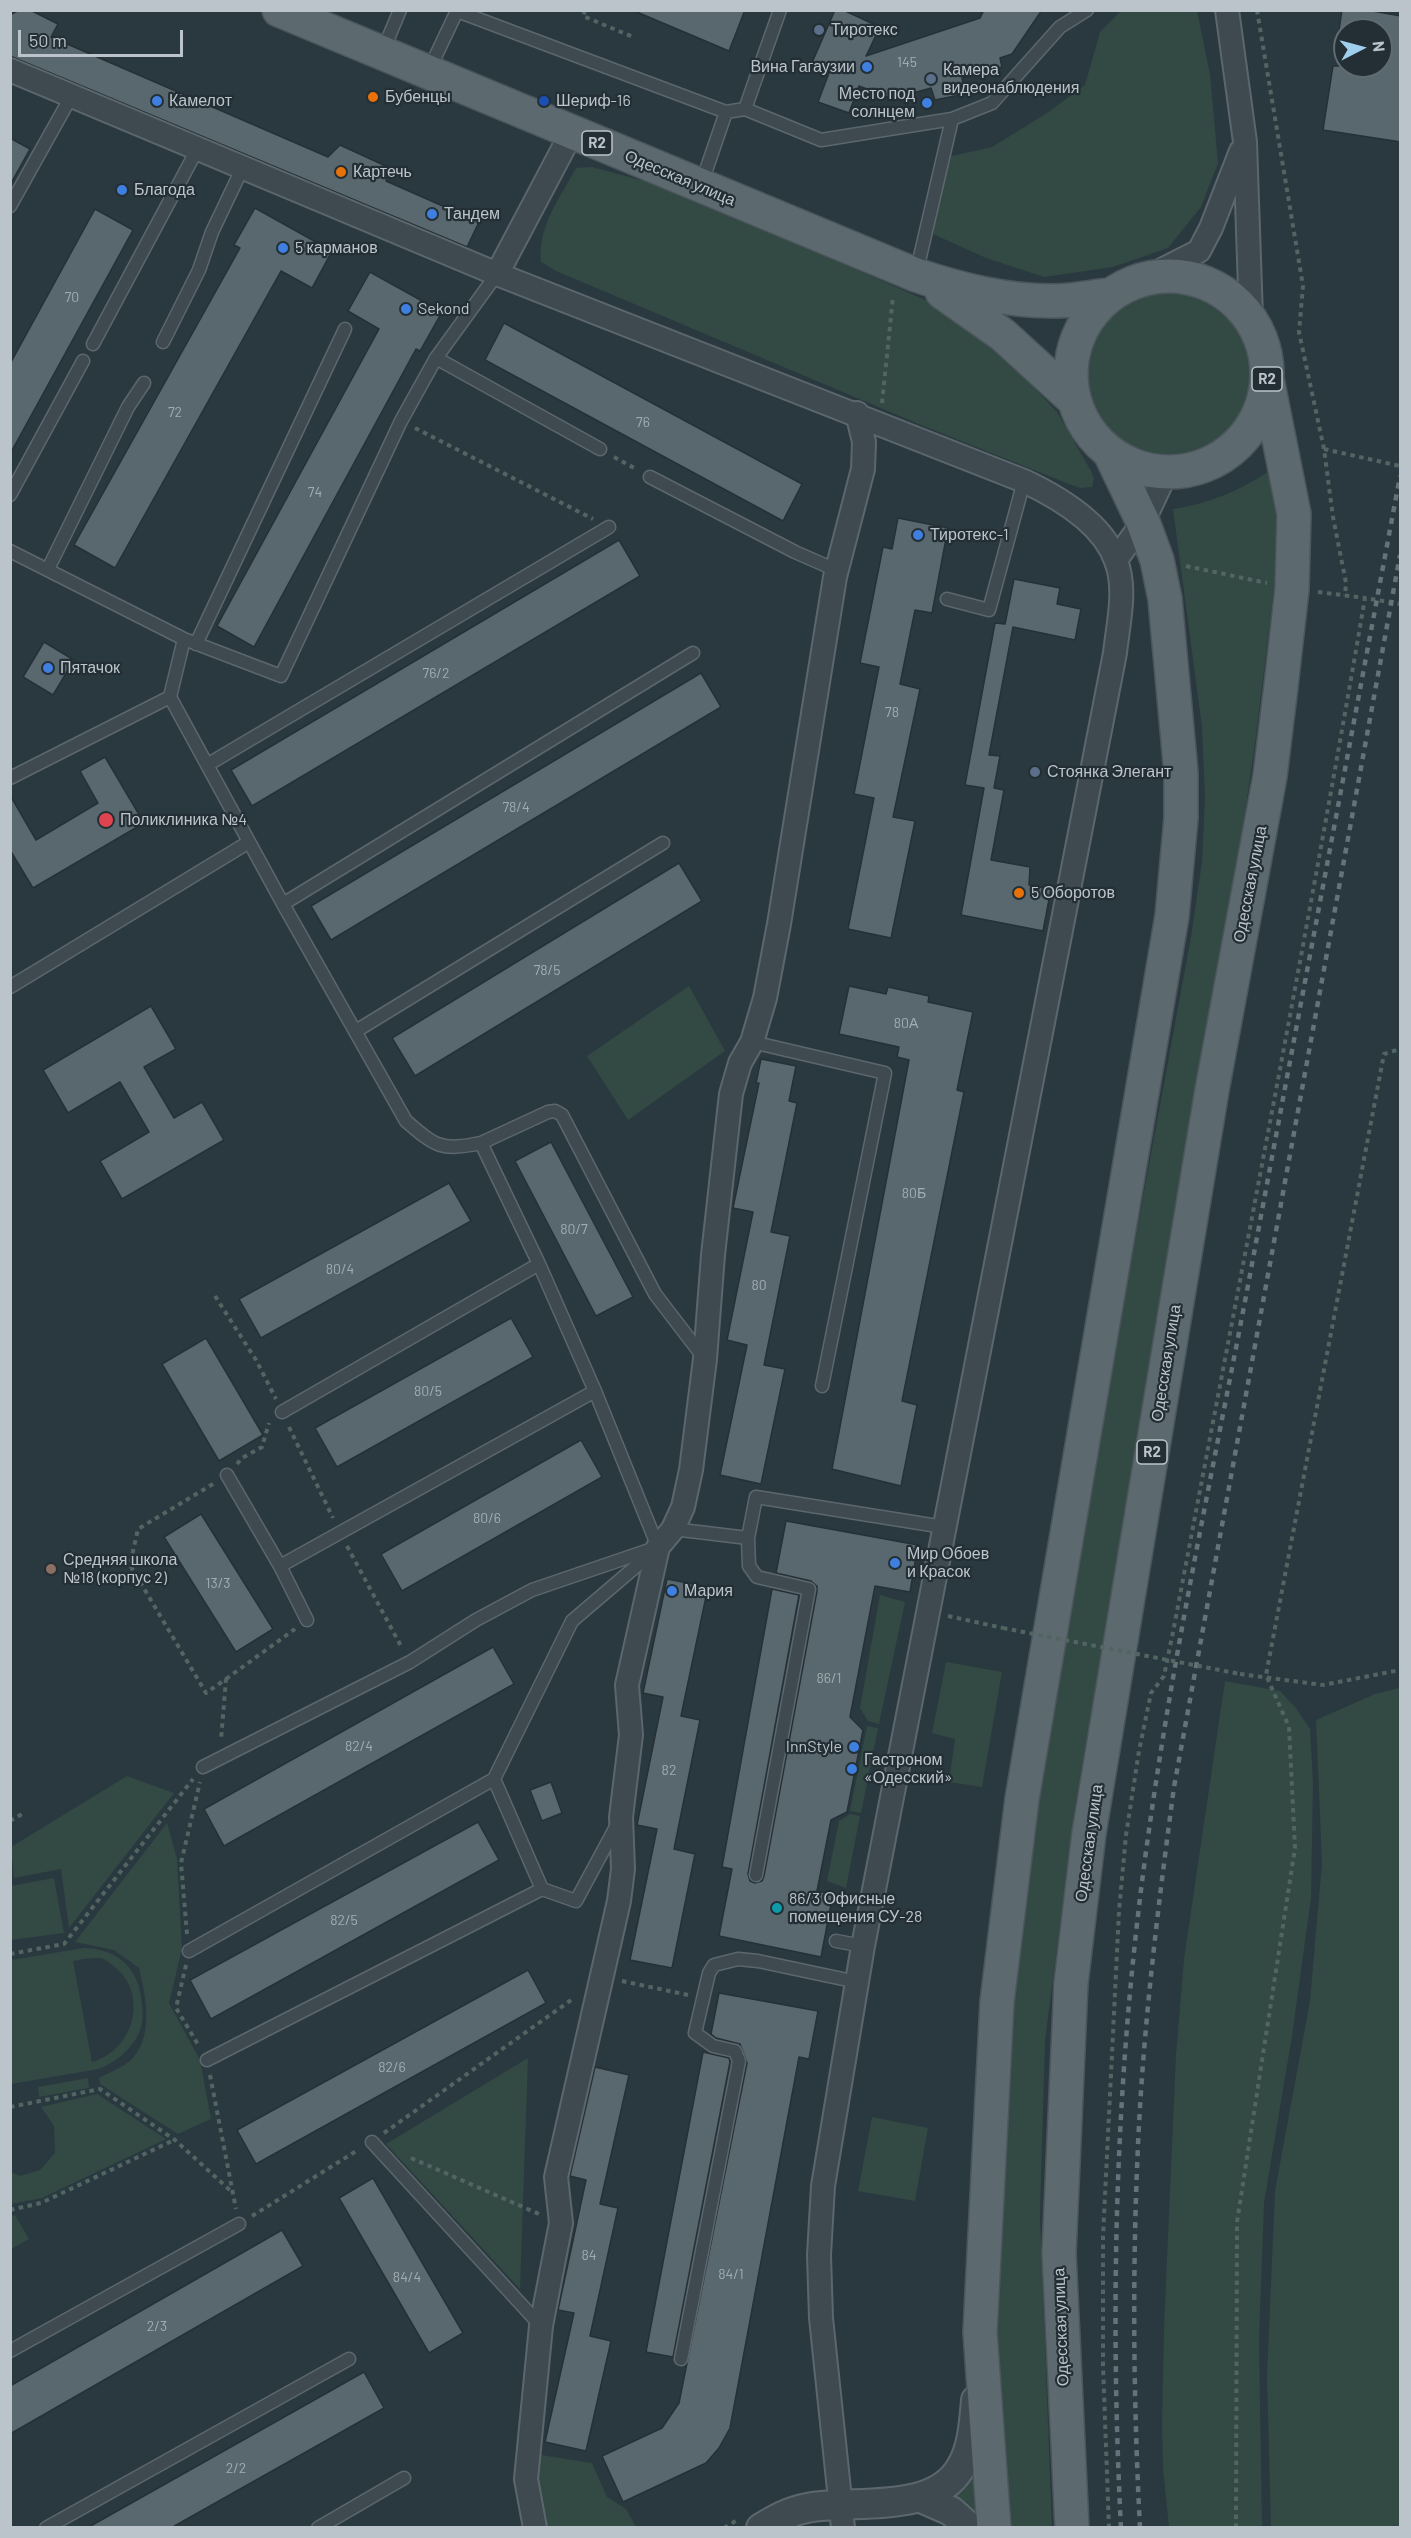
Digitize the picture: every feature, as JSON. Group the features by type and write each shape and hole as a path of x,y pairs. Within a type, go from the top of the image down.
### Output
{"main road":[{"name":"Одесская улица","path":"279,10 701,186 904,286"},
{"name":"R2","path":"994,2528 980,2332 997,2002 1022,1799 1172,916 1181,818 1181,772 1165,599 1157,560 1143,522 1111,455 1088,430 1073,399 1070,376 1076,342 1092,311 1109,295 1127,284 1146,278 1175,275 1205,282 1231,297 1251,318 1265,350 1268,384 1260,412 1245,438 1223,458 1196,470 1166,473 1137,468 1111,455"},
{"name":"R2","path":"904,286 960,289 1021,299 1055,301 1109,295"},
{"name":"R2","path":"904,286 1003,335 1073,399"},
{"name":"Одесская улица","path":"1072,2528 1059,2253 1071,1983 1089,1833 1115,1672 1212,1090 1270,776 1292,589 1294,514 1268,384"}],"street":[{"path":"1227,10 1245,142 1251,318"},
{"path":"10,70 497,273 857,413 1024,481 1056,497 1087,520 1116,560 1121,603 1115,652 863,1946 823,2186 819,2255 821,2318 842,2516"},
{"path":"497,273 572,132"},
{"path":"1146,278 1199,251 1211,228 1245,142"},
{"path":"535,2528 526,2479 541,2326 561,2223 556,2176 619,1901 622,1869 621,1817 631,1735 627,1685 658,1547 673,1529 682,1507 691,1470 705,1359 713,1255 730,1095 740,1063 752,1042 765,998 779,924 836,570 863,469 864,442 857,413"},
{"path":"1116,560 1143,522 1166,473"},
{"path":"761,2528 785,2514 808,2508 842,2516 921,2498 933,2494 951,2481 966,2458 975,2411 980,2332"},
{"path":"921,2498 951,2511 970,2528"}],"lane":[{"path":"381,54 400,10"},
{"path":"745,109 780,10"},
{"path":"428,72 457,11 726,112 745,109 821,140 952,119 992,103 1060,27 1087,10"},
{"path":"10,206 72,95"},
{"path":"701,186 726,112"},
{"path":"904,286 952,119"},
{"path":"93,344 198,148"},
{"path":"163,342 199,270 212,232 243,167"},
{"path":"10,551 184,639 281,676 401,421 436,358 497,273"},
{"path":"196,644 345,329"},
{"path":"436,358 600,449"},
{"path":"10,495 83,360"},
{"path":"48,569 128,407 144,383"},
{"path":"651,477 795,552 836,570"},
{"path":"947,599 989,610 1024,481"},
{"path":"207,765 609,527"},
{"path":"184,639 170,698 406,1121 428,1140 442,1147 457,1148 481,1143 548,1112 555,1111 562,1116 655,1294 705,1359"},
{"path":"283,904 693,653"},
{"path":"10,778 170,698"},
{"path":"10,987 249,842"},
{"path":"356,1031 663,843"},
{"path":"752,1042 885,1073 822,1386"},
{"path":"481,1143 539,1264 595,1391 658,1547"},
{"path":"275,1413 539,1264"},
{"path":"280,1566 595,1391"},
{"path":"227,1475 280,1566 308,1620"},
{"path":"756,1875 809,1589 757,1577 749,1566 748,1538 756,1497 944,1527"},
{"path":"673,1529 748,1538"},
{"path":"203,1767 410,1662 476,1620 532,1590 658,1547"},
{"path":"189,1952 494,1779 572,1621 658,1547"},
{"path":"494,1779 542,1889"},
{"path":"207,2060 542,1889 576,1901 621,1817"},
{"path":"836,1941 863,1946"},
{"path":"681,2359 739,2061 735,2050 713,2046 695,2033 709,1973 714,1965 738,1959 758,1961 857,1982"},
{"path":"372,2142 541,2326"},
{"path":"10,2351 239,2224"},
{"path":"46,2528 349,2359"},
{"path":"318,2528 404,2478"}],"path":[{"path":"585,10 583,16 633,37"},
{"path":"1257,10 1303,286 1299,332 1324,449 1333,517 1346,583 1345,596"},
{"path":"882,403 904,286"},
{"path":"401,421 609,527"},
{"path":"600,449 651,477"},
{"path":"1324,449 1401,466"},
{"path":"1157,560 1292,589 1401,604"},
{"path":"1109,2528 1102,2365 1103,2237 1119,1911 1126,1835 1138,1751 1151,1692 1164,1676 1174,1627 1267,1129 1324,841 1365,598"},
{"path":"1236,2528 1237,2222 1295,1848 1289,1727 1266,1675 1384,1054 1401,1049"},
{"path":"215,1296 256,1360 276,1399 275,1413 262,1447 242,1458 227,1475 138,1529 130,1565 206,1693 308,1620"},
{"path":"276,1399 275,1413 410,1662"},
{"path":"928,1612 1240,1674 1266,1675 1323,1685 1401,1670"},
{"path":"220,1757 221,1719 226,1679"},
{"path":"203,1767 181,1863 189,1952 176,2008 207,2060 239,2224"},
{"path":"10,1954 64,1944 203,1767"},
{"path":"10,1821 24,1813"},
{"path":"372,2142 603,1977 702,1998"},
{"path":"10,2107 100,2089 175,2140 233,2193"},
{"path":"10,2210 41,2203 175,2140"}],"green space":[{"path":"1121,11 1197,11 1210,74 1218,163 1201,207 1168,248 1113,267 1044,277 986,258 933,234 948,157 992,147 1047,113 1085,85 1100,32"},
{"path":"592,167 674,189 930,302 1009,360 1057,412 1091,471 1094,479 1092,487 1080,488 921,425 556,271 541,262 543,237 551,213 576,168"},
{"path":"1168,288 1201,294 1228,313 1247,340 1253,373 1247,406 1228,433 1201,452 1168,458 1135,452 1108,433 1089,406 1083,373 1089,340 1108,313 1135,294"},
{"path":"1268,472 1275,479 1283,514 1255,744 1200,1121 1135,1454 1075,1806 1045,2041 1040,2216 1052,2527 1002,2528 989,2326 1007,2010 1064,1625 1191,937 1202,862 1205,798 1202,727 1173,509 1223,496"},
{"path":"689,986 725,1051 628,1120 587,1056"},
{"path":"880,1595 905,1602 879,1724 868,1721 860,1708"},
{"path":"946,1662 1002,1672 982,1787 949,1782 955,1739 932,1733"},
{"path":"1225,1681 1280,1691 1296,1708 1310,1729 1313,1783 1311,1898 1292,2036 1264,2203 1259,2340 1262,2527 1169,2527 1163,2468 1162,2426 1176,2055 1184,1959"},
{"path":"1400,1688 1400,2527 1271,2527 1267,2376 1275,2191 1310,2001 1322,1863 1316,1720 1375,1694"},
{"path":"867,1726 878,1728 861,1813 850,1811"},
{"path":"127,1776 174,1793 69,1928 61,1869 14,1878 11,1847"},
{"path":"850,1814 860,1816 846,1888 827,1881 839,1821"},
{"path":"167,1823 177,1859 182,1949 169,2003 200,2060 211,2119 178,2134 100,2084 99,2078 129,2062 139,2049 146,2027 144,1991 139,1968 114,1950 75,1942"},
{"path":"54,1878 64,1933 11,1940 11,1886"},
{"path":"84,1948 97,1949 118,1957 132,1972 140,1993 142,2019 140,2030 132,2045 111,2063 99,2069 11,2084 11,1960","holes":["101,1958 112,1965 129,1985 133,1999 131,2025 125,2038 105,2057 92,2062 73,1961"]},
{"path":"528,2058 520,2289 386,2144"},
{"path":"88,2078 89,2088 39,2097 38,2087"},
{"path":"97,2094 166,2139 42,2198 11,2204 11,2172 20,2176 40,2170 55,2153 54,2126 41,2107"},
{"path":"872,2117 928,2128 915,2201 858,2191"},
{"path":"15,2215 29,2239 11,2249 11,2216"},
{"path":"535,2454 592,2463 607,2497 626,2509 636,2527 544,2527 533,2480"},
{"path":"981,2465 986,2526 953,2497"}],"building":[{"name":"Камелот","path":"19,10 30,10 58,24 51,37 328,157 340,145 390,168 386,181 479,222 467,247 10,56 10,15"},
{"path":"632,10 745,10 729,51"},
{"path":"835,10 843,10 880,27 866,56 980,18 984,10 1042,10 1012,54 1000,58 1002,67 962,78 965,94 935,100 931,88 892,99 859,86 849,113 818,102 829,73 811,65"},
{"path":"1342,10 1367,10 1401,16 1401,142 1323,130 1333,66 1333,78 1393,78 1393,18 1341,18"},
{"path":"10,138 30,149 10,185"},
{"path":"255,208 332,251 312,288 281,271 115,568 74,545 240,248 234,245"},
{"path":"95,209 133,230 10,454 10,364"},
{"path":"370,272 442,312 420,351 416,349 254,647 217,626 379,329 348,311"},
{"path":"504,323 802,484 783,521 485,360"},
{"path":"898,518 948,528 932,613 915,610 900,684 920,689 893,817 915,821 891,938 848,929 874,798 854,794 879,667 860,663 883,547 892,549"},
{"path":"619,540 640,576 252,806 231,770"},
{"path":"1014,579 1060,588 1057,604 1081,609 1075,640 1013,627 989,755 1000,756 994,788 1004,790 991,860 1030,867 1029,885 1051,889 1043,931 961,915 984,788 965,785 995,623 1005,624"},
{"name":"Пятачок","path":"44,642 74,660 53,695 23,677"},
{"path":"701,673 721,707 331,940 311,906"},
{"name":"Поликлиника №4","path":"105,757 144,823 33,888 10,850 10,795 36,840 98,803 80,771"},
{"path":"679,863 702,901 415,1076 392,1038"},
{"path":"849,986 886,994 888,987 929,996 928,1002 973,1012 957,1090 964,1092 902,1401 917,1405 901,1486 832,1469 909,1060 897,1057 899,1047 839,1034"},
{"path":"151,1006 176,1049 144,1067 174,1118 202,1102 224,1140 122,1199 100,1161 149,1132 120,1082 68,1113 43,1070"},
{"path":"761,1059 796,1066 789,1101 797,1103 771,1232 790,1236 764,1365 785,1369 761,1484 720,1475 747,1345 727,1340 753,1212 733,1208 759,1083 756,1083"},
{"path":"551,1142 633,1297 596,1316 515,1161"},
{"path":"449,1183 471,1221 261,1338 239,1299"},
{"path":"511,1318 533,1357 337,1467 315,1428"},
{"path":"206,1338 263,1435 219,1461 162,1364"},
{"path":"581,1440 602,1477 402,1591 381,1554"},
{"path":"201,1514 273,1629 236,1652 164,1537"},
{"path":"786,1521 918,1545 910,1592 875,1586 850,1717 863,1730 847,1812 831,1820 817,1891 833,1894 821,1957 719,1936 732,1869 722,1867 772,1589 799,1595 748,1874 750,1881 755,1883 762,1881 764,1876 817,1591 817,1586 811,1581 776,1573"},
{"path":"667,1579 708,1587 681,1716 700,1720 674,1849 695,1854 672,1968 630,1960 657,1829 637,1825 663,1697 643,1693"},
{"path":"493,1647 514,1684 224,1846 204,1809"},
{"path":"551,1782 562,1813 542,1821 530,1790"},
{"path":"478,1822 499,1860 211,2019 190,1980"},
{"path":"528,1970 546,2003 256,2164 237,2130"},
{"path":"719,1993 818,2011 809,2059 799,2057 730,2428 719,2448 706,2463 623,2502 602,2456 662,2428 679,2403 747,2063 740,2044 716,2038 711,2034"},
{"path":"703,2052 729,2058 730,2062 673,2357 646,2352"},
{"path":"595,2067 629,2075 600,2204 618,2208 590,2336 611,2341 586,2451 545,2442 574,2313 558,2310 586,2180 570,2176"},
{"path":"373,2178 463,2333 429,2353 339,2198"},
{"path":"282,2230 303,2266 10,2434 10,2386"},
{"path":"364,2372 384,2408 171,2528 87,2528"}],"railway":[{"path":"1121,2528 1116,2353 1118,2178 1129,2003 1149,1830 1182,1629 1400,476"},
{"path":"1140,2528 1134,2326 1137,2175 1149,1998 1168,1829 1400,555"}],"place":[{"name":"Тиротекс","path":"819,30"},
{"name":"Вина Гагаузии","path":"867,67"},
{"name":"Камера видеонаблюдения","path":"931,79"},
{"name":"Бубенцы","path":"373,97"},
{"name":"Камелот","path":"157,101"},
{"name":"Шериф-16","path":"544,101"},
{"name":"Место под солнцем","path":"927,103"},
{"name":"Картечь","path":"341,172"},
{"name":"Благода","path":"122,190"},
{"name":"Тандем","path":"432,214"},
{"name":"5 карманов","path":"283,248"},
{"name":"Sekond","path":"406,309"},
{"name":"Тиротекс-1","path":"918,535"},
{"name":"Пятачок","path":"48,668"},
{"name":"Стоянка Элегант","path":"1035,772"},
{"name":"Поликлиника №4","path":"106,820"},
{"name":"5 Оборотов","path":"1019,893"},
{"name":"Мир Обоев и Красок","path":"895,1563"},
{"name":"Средняя школа №18 (корпус 2)","path":"51,1569"},
{"name":"Мария","path":"672,1591"},
{"name":"InnStyle","path":"854,1747"},
{"name":"Гастроном «Одесский»","path":"852,1769"},
{"name":"86/3 Офисные помещения СУ-28","path":"777,1908"}]}
